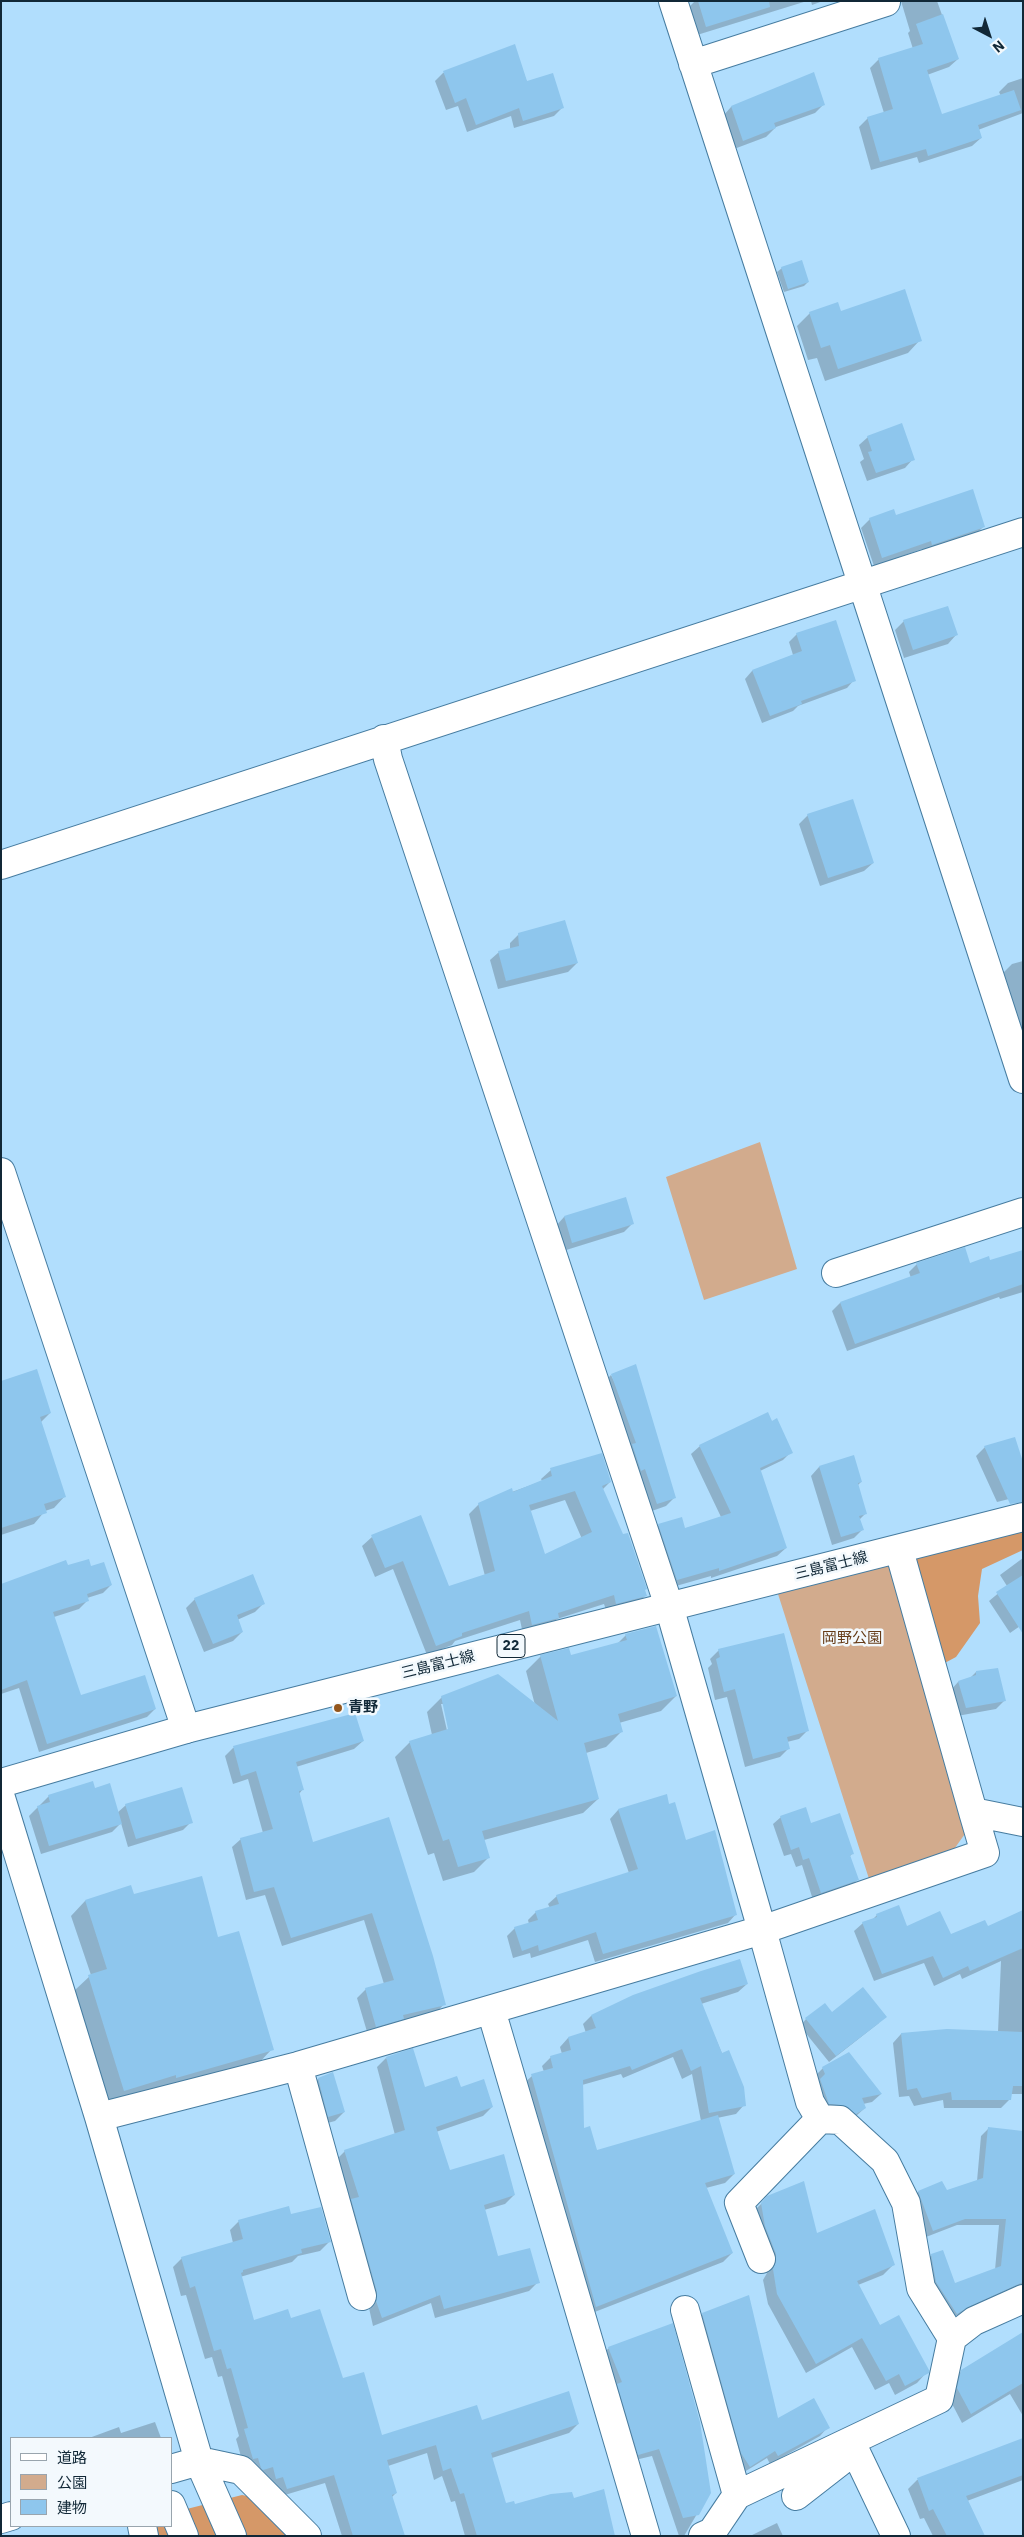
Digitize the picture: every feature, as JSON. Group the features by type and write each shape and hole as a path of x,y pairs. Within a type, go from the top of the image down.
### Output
{"street":[{"path":"672,1 1023,1079"},
{"path":"693,64 886,2"},
{"path":"1,865 1023,532"},
{"path":"384,739 388,759 669,1606 810,2102 820,2118"},
{"path":"1,1172 186,1729"},
{"path":"836,1273 1023,1212"},
{"name":"三島富士線","path":"1,1783 186,1729 669,1606 899,1550 1023,1516"},
{"path":"99,2116 298,2066 762,1930 985,1853 899,1550"},
{"path":"1,1798 99,2116 199,2461 232,2536"},
{"path":"973,1812 1023,1822"},
{"path":"491,2010 646,2536"},
{"path":"298,2066 362,2296"},
{"path":"760,2259 739,2203 820,2118"},
{"path":"820,2118 840,2120 885,2161 906,2203 921,2288 952,2338"},
{"path":"703,2536 712,2532 737,2495 853,2446 939,2400 952,2338 974,2321 1023,2299"},
{"path":"685,2310 737,2495"},
{"path":"796,2496 853,2446"},
{"path":"853,2446 896,2536"},
{"path":"172,2469 199,2461 241,2470 307,2536"},
{"path":"172,2507 184,2536"}],"green space":[{"path":"760,1142 797,1269 704,1300 666,1177"},
{"name":"岡野公園","path":"890,1565 967,1831 952,1852 870,1882 778,1594"}],"shaded area":[{"path":"1023,1529 1023,1550 982,1569 978,1596 980,1623 956,1657 939,1666 910,1558"},
{"path":"242,2495 293,2505 312,2536 138,2536 136,2527 172,2527 172,2513"}],"building":[{"path":"698,1 769,1 770,7 706,27"},
{"path":"943,14 959,59 927,70 942,114 1014,90 1021,110 978,125 982,138 928,156 926,149 880,162 867,117 893,109 878,58 923,44 916,24"},
{"path":"515,44 527,81 553,73 564,108 523,121 519,108 476,125 466,98 455,103 443,71"},
{"path":"814,72 825,105 774,123 776,128 743,141 731,106"},
{"path":"802,260 809,282 788,289 781,267"},
{"path":"905,289 922,341 838,369 830,345 821,348 809,312 838,302 841,311"},
{"path":"902,423 915,460 876,473 868,452 872,451 867,436"},
{"path":"973,489 985,527 932,545 931,541 882,558 869,518 894,509 896,515"},
{"path":"948,606 958,635 913,650 903,620"},
{"path":"836,620 856,681 801,701 802,704 770,716 752,670 802,651 796,633"},
{"path":"853,799 874,863 828,878 807,814"},
{"path":"565,920 578,963 506,981 498,951 519,946 518,933"},
{"path":"626,1197 634,1224 572,1243 564,1216"},
{"path":"965,1247 970,1263 989,1256 990,1260 1023,1250 1023,1284 855,1344 840,1302 920,1273 916,1263"},
{"path":"636,1364 676,1498 657,1504 645,1469 641,1471 632,1444 636,1443 611,1374"},
{"path":"37,1369 51,1413 40,1417 66,1497 44,1504 47,1513 1,1528 1,1381"},
{"path":"768,1412 772,1421 777,1418 793,1453 760,1468 787,1548 719,1571 719,1568 677,1580 658,1524 682,1517 685,1528 731,1513 699,1445"},
{"path":"1015,1437 1023,1462 1023,1502 1010,1504 984,1446"},
{"path":"602,1453 611,1482 602,1486 623,1534 628,1533 647,1589 645,1590 647,1596 616,1604 614,1595 558,1613 559,1618 532,1625 529,1611 462,1633 462,1636 436,1646 403,1561 385,1568 371,1535 421,1515 449,1586 495,1571 478,1503 512,1488 513,1492 552,1476 550,1468","holes":["575,1491 592,1532 545,1554 529,1505"]},
{"path":"854,1455 862,1482 858,1483 867,1514 859,1516 864,1530 841,1537 819,1466"},
{"path":"89,1559 91,1566 104,1562 112,1585 87,1594 89,1601 53,1612 81,1695 145,1675 156,1709 47,1744 27,1680 1,1690 1,1584 66,1560 68,1565"},
{"path":"253,1574 265,1604 237,1615 243,1632 213,1644 194,1598"},
{"path":"1023,1575 1023,1634 996,1592"},
{"path":"656,1626 677,1696 618,1714 623,1732 584,1743 599,1799 482,1831 490,1858 458,1867 449,1839 443,1841 409,1741 448,1729 441,1696 498,1674 558,1721 540,1655 569,1648 571,1655 627,1640 625,1634"},
{"path":"784,1633 809,1731 787,1737 790,1749 753,1759 735,1689 724,1692 716,1659 720,1657 718,1649"},
{"path":"998,1668 1006,1701 966,1708 958,1681 976,1675 976,1671"},
{"path":"355,1713 364,1741 296,1762 304,1790 299,1791 313,1842 389,1817 433,1956 446,2005 403,2015 404,2019 376,2027 365,1988 394,1980 372,1913 291,1938 274,1887 254,1892 240,1838 273,1829 256,1771 241,1776 233,1746"},
{"path":"93,1781 95,1788 110,1783 122,1824 49,1846 37,1806 50,1802 48,1795"},
{"path":"182,1787 193,1823 136,1839 125,1804"},
{"path":"667,1794 669,1804 675,1802 686,1840 715,1830 737,1915 603,1954 596,1932 539,1951 538,1945 522,1951 514,1927 538,1920 535,1911 559,1904 556,1895 638,1869 618,1809"},
{"path":"806,1807 811,1823 840,1813 854,1854 850,1855 859,1880 821,1893 809,1858 803,1860 799,1847 791,1850 780,1816"},
{"path":"202,1876 218,1937 239,1931 274,2050 176,2078 176,2075 124,2091 88,1975 107,1969 85,1900 131,1885 134,1894"},
{"path":"899,1905 907,1926 940,1911 951,1934 985,1920 988,1926 1023,1910 1023,1948 970,1971 968,1966 943,1978 933,1956 882,1974 862,1922 877,1917 876,1914"},
{"path":"740,1959 748,1984 700,1998 722,2053 729,2050 744,2087 746,2106 709,2113 701,2066 691,2071 682,2049 632,2070 630,2066 583,2080 584,2128 590,2126 597,2150 718,2115 735,2174 705,2183 733,2253 596,2307 531,2074 553,2068 550,2056 571,2050 568,2037 596,2028 591,2015 633,1995"},
{"path":"863,1987 887,2017 836,2056 805,2018 825,2003 832,2012"},
{"path":"947,2029 1023,2032 1023,2086 1013,2086 1011,2100 952,2100 951,2092 922,2098 917,2088 907,2090 901,2033"},
{"path":"413,2048 425,2087 457,2076 461,2087 484,2079 493,2107 436,2127 450,2170 504,2154 515,2195 484,2205 498,2256 530,2248 540,2283 444,2309 440,2295 382,2318 376,2301 377,2292 351,2199 359,2197 344,2150 405,2130 386,2057"},
{"path":"849,2052 882,2094 862,2098 866,2108 856,2114 841,2105 829,2104 820,2079 825,2074 822,2067"},
{"path":"333,2072 345,2112 328,2117 318,2078"},
{"path":"988,2127 1023,2131 1023,2282 957,2314 936,2282 931,2254 943,2250 955,2283 1001,2266 1006,2219 965,2219 933,2231 918,2191 942,2181 947,2190 983,2178"},
{"path":"804,2181 817,2233 875,2209 895,2265 857,2281 880,2325 899,2315 929,2373 905,2386 899,2374 886,2381 862,2338 816,2364 777,2294 773,2269 776,2262 776,2254 765,2226 761,2203 767,2196"},
{"path":"289,2206 291,2214 321,2207 331,2242 301,2249 302,2253 243,2270 241,2273 254,2320 288,2309 291,2318 320,2309 343,2378 364,2372 382,2435 477,2405 482,2420 569,2391 579,2424 491,2453 506,2503 514,2501 515,2504 551,2494 572,2492 574,2498 604,2489 615,2536 477,2536 464,2493 460,2494 451,2468 443,2471 436,2445 387,2460 397,2493 392,2495 405,2536 353,2536 334,2475 287,2489 283,2477 276,2479 273,2467 263,2470 261,2468 258,2458 253,2459 244,2429 248,2428 231,2368 227,2369 221,2349 214,2351 195,2286 190,2288 181,2257 243,2239 238,2220"},
{"path":"749,2295 778,2418 814,2398 830,2428 778,2456 775,2451 750,2467 741,2453 702,2313"},
{"path":"673,2323 700,2422 711,2493 699,2515 683,2518 659,2449 638,2455 617,2384 622,2382 608,2347"},
{"path":"1023,2332 1023,2383 971,2414 957,2388 961,2370"},
{"path":"1023,2438 1023,2475 966,2496 985,2536 947,2536 933,2509 929,2511 917,2478"}],"place":[{"name":"青野","path":"338,1708"}]}
